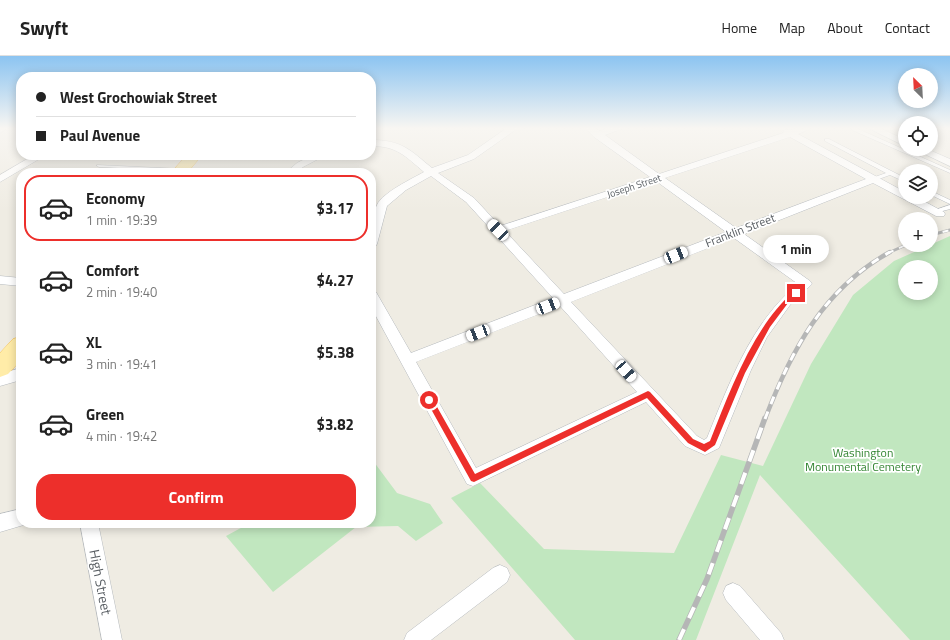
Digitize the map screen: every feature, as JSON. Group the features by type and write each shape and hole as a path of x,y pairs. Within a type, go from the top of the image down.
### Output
{"main road":[{"path":"183,168 190,160"},
{"path":"0,368 16,350"}],"street":[{"path":"410,155 470,200 691,441 705,448 713,443 741,373 768,326 786,302 806,284 626,155"},
{"path":"376,226 382,205 402,188 431,172 474,155"},
{"name":"Joseph Street","path":"498,230 729,155"},
{"path":"830,155 898,192"},
{"path":"934,156 950,163"},
{"path":"19,168 32,160"},
{"path":"296,168 310,160"},
{"path":"0,179 16,170"},
{"name":"Franklin Street","path":"407,360 874,179"},
{"path":"921,204 935,212"},
{"path":"0,280 16,280"},
{"path":"376,305 474,478 648,394"},
{"path":"0,380 16,375"},
{"path":"0,523 16,519"},
{"name":"High Street","path":"90,528 112,640"},
{"path":"414,640 500,575"},
{"path":"733,593 774,640"}],"lane":[{"path":"856,155 898,177"},
{"path":"913,155 950,172"},
{"path":"99,166 131,168"},
{"path":"874,179 890,173"},
{"path":"938,196 950,202"},
{"path":"938,213 950,207"}],"green space":[{"name":"Washington Monumental Cemetery","path":"950,236 950,640 910,640 760,475 696,640 575,640 451,498 480,483 544,549 674,553 721,455 763,466 811,364 853,295 894,261 914,252 938,252 938,241"},
{"path":"376,465 397,493 430,504 443,523 416,541 398,526 376,527"},
{"path":"241,528 355,528 273,592 226,536"}],"railway":[{"path":"938,233 950,230"},
{"path":"889,252 898,249"},
{"path":"765,419 786,369 812,324 828,303 846,284 866,267 889,252"},
{"path":"679,640 707,579 765,418"}],"route":[{"path":"429,400 474,478 648,394 691,441 698,446 705,448 713,443 741,373 768,326 786,302 796,293"}]}
